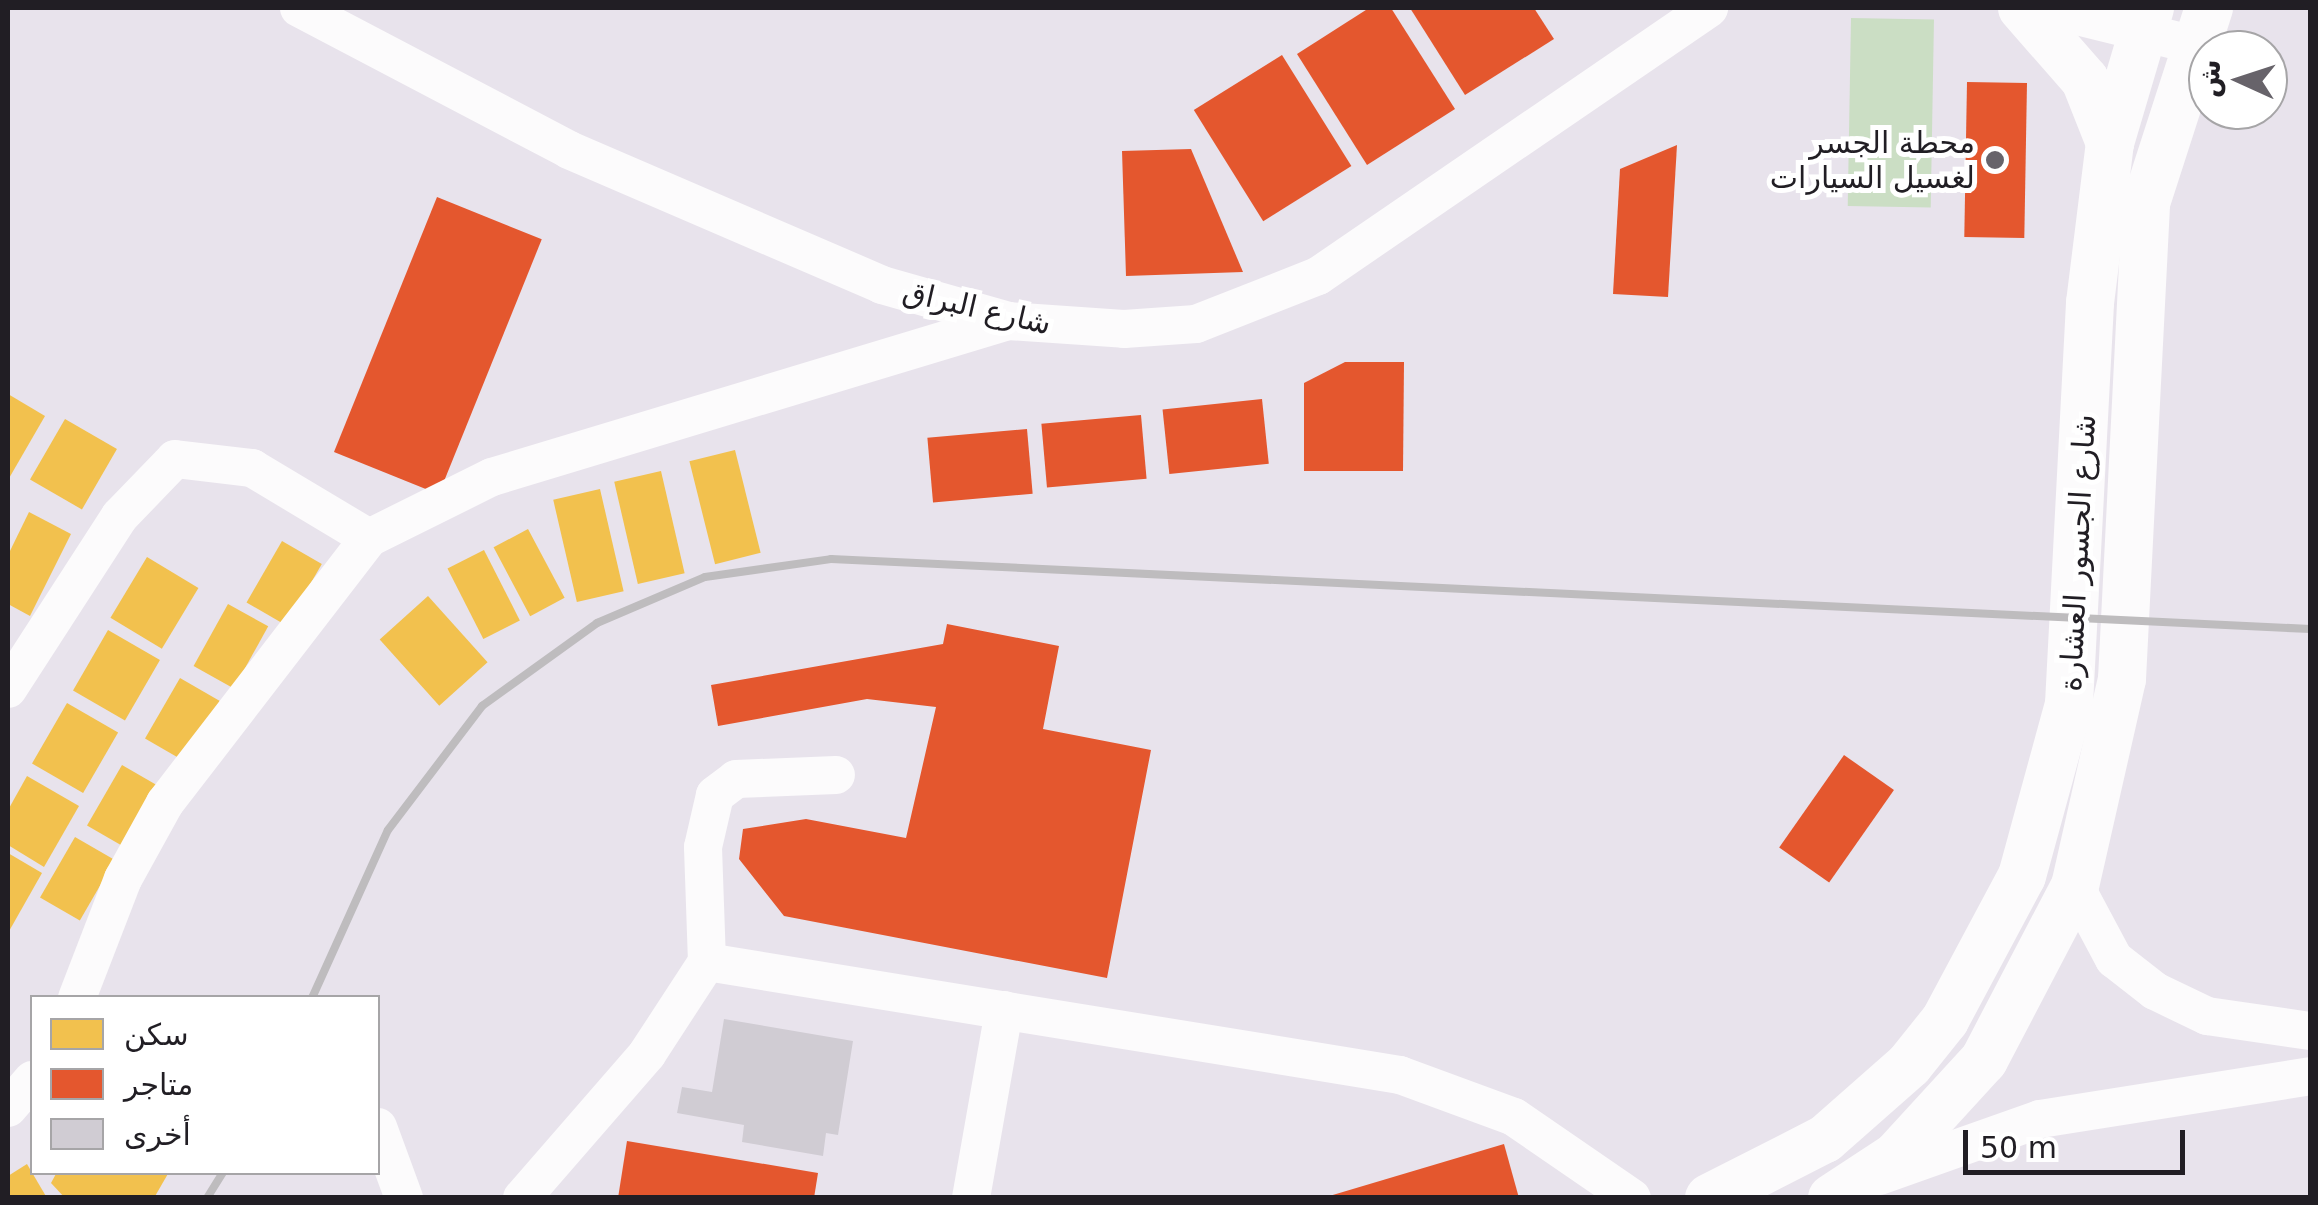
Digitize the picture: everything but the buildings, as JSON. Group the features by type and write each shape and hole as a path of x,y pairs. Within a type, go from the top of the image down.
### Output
{"main road":[{"path":"2022,8 2085,80 2110,143"},
{"name":"شارع الجسور العشارة","path":"1709,1198 1825,1139 1910,1065 1954,1004 2022,876 2070,704 2090,302 2110,143 2147,18"},
{"name":"شارع الجسور العشارة","path":"1842,1191 1896,1156 1984,1060 2075,886 2122,679 2146,203 2202,26"}],"street":[{"name":"شارع البراق","path":"298,8 384,60 658,189 882,286 1008,321 1124,329 1196,324 1260,305 1318,276 1700,14 1740,8"},
{"path":"2046,8 2202,26"},
{"path":"78,995 123,879 165,803 369,538 492,477 1008,321"},
{"path":"8,689 120,516 174,459 252,468 369,538"},
{"path":"522,1198 646,1054 707,962 703,846 715,796 736,779 836,775"},
{"path":"2075,886 2114,959 2154,991 2206,1016 2310,1032"},
{"path":"707,962 1400,1075 1514,1117 1632,1198"},
{"path":"971,1198 1004,1010"},
{"path":"1842,1191 2040,1119 2310,1076"},
{"path":"8,1108 30,1082"},
{"path":"380,1132 404,1198"}],"green space":[{"path":"1851,18 1934,19 1931,207 1848,206"}],"railway":[{"path":"313,995 388,830 482,706 597,623 705,577 831,559 2310,629"},
{"path":"207,1198 221,1175"}],"place":[{"name":"محطة الجسر لغسيل السيارات","path":"1995,160"}]}
